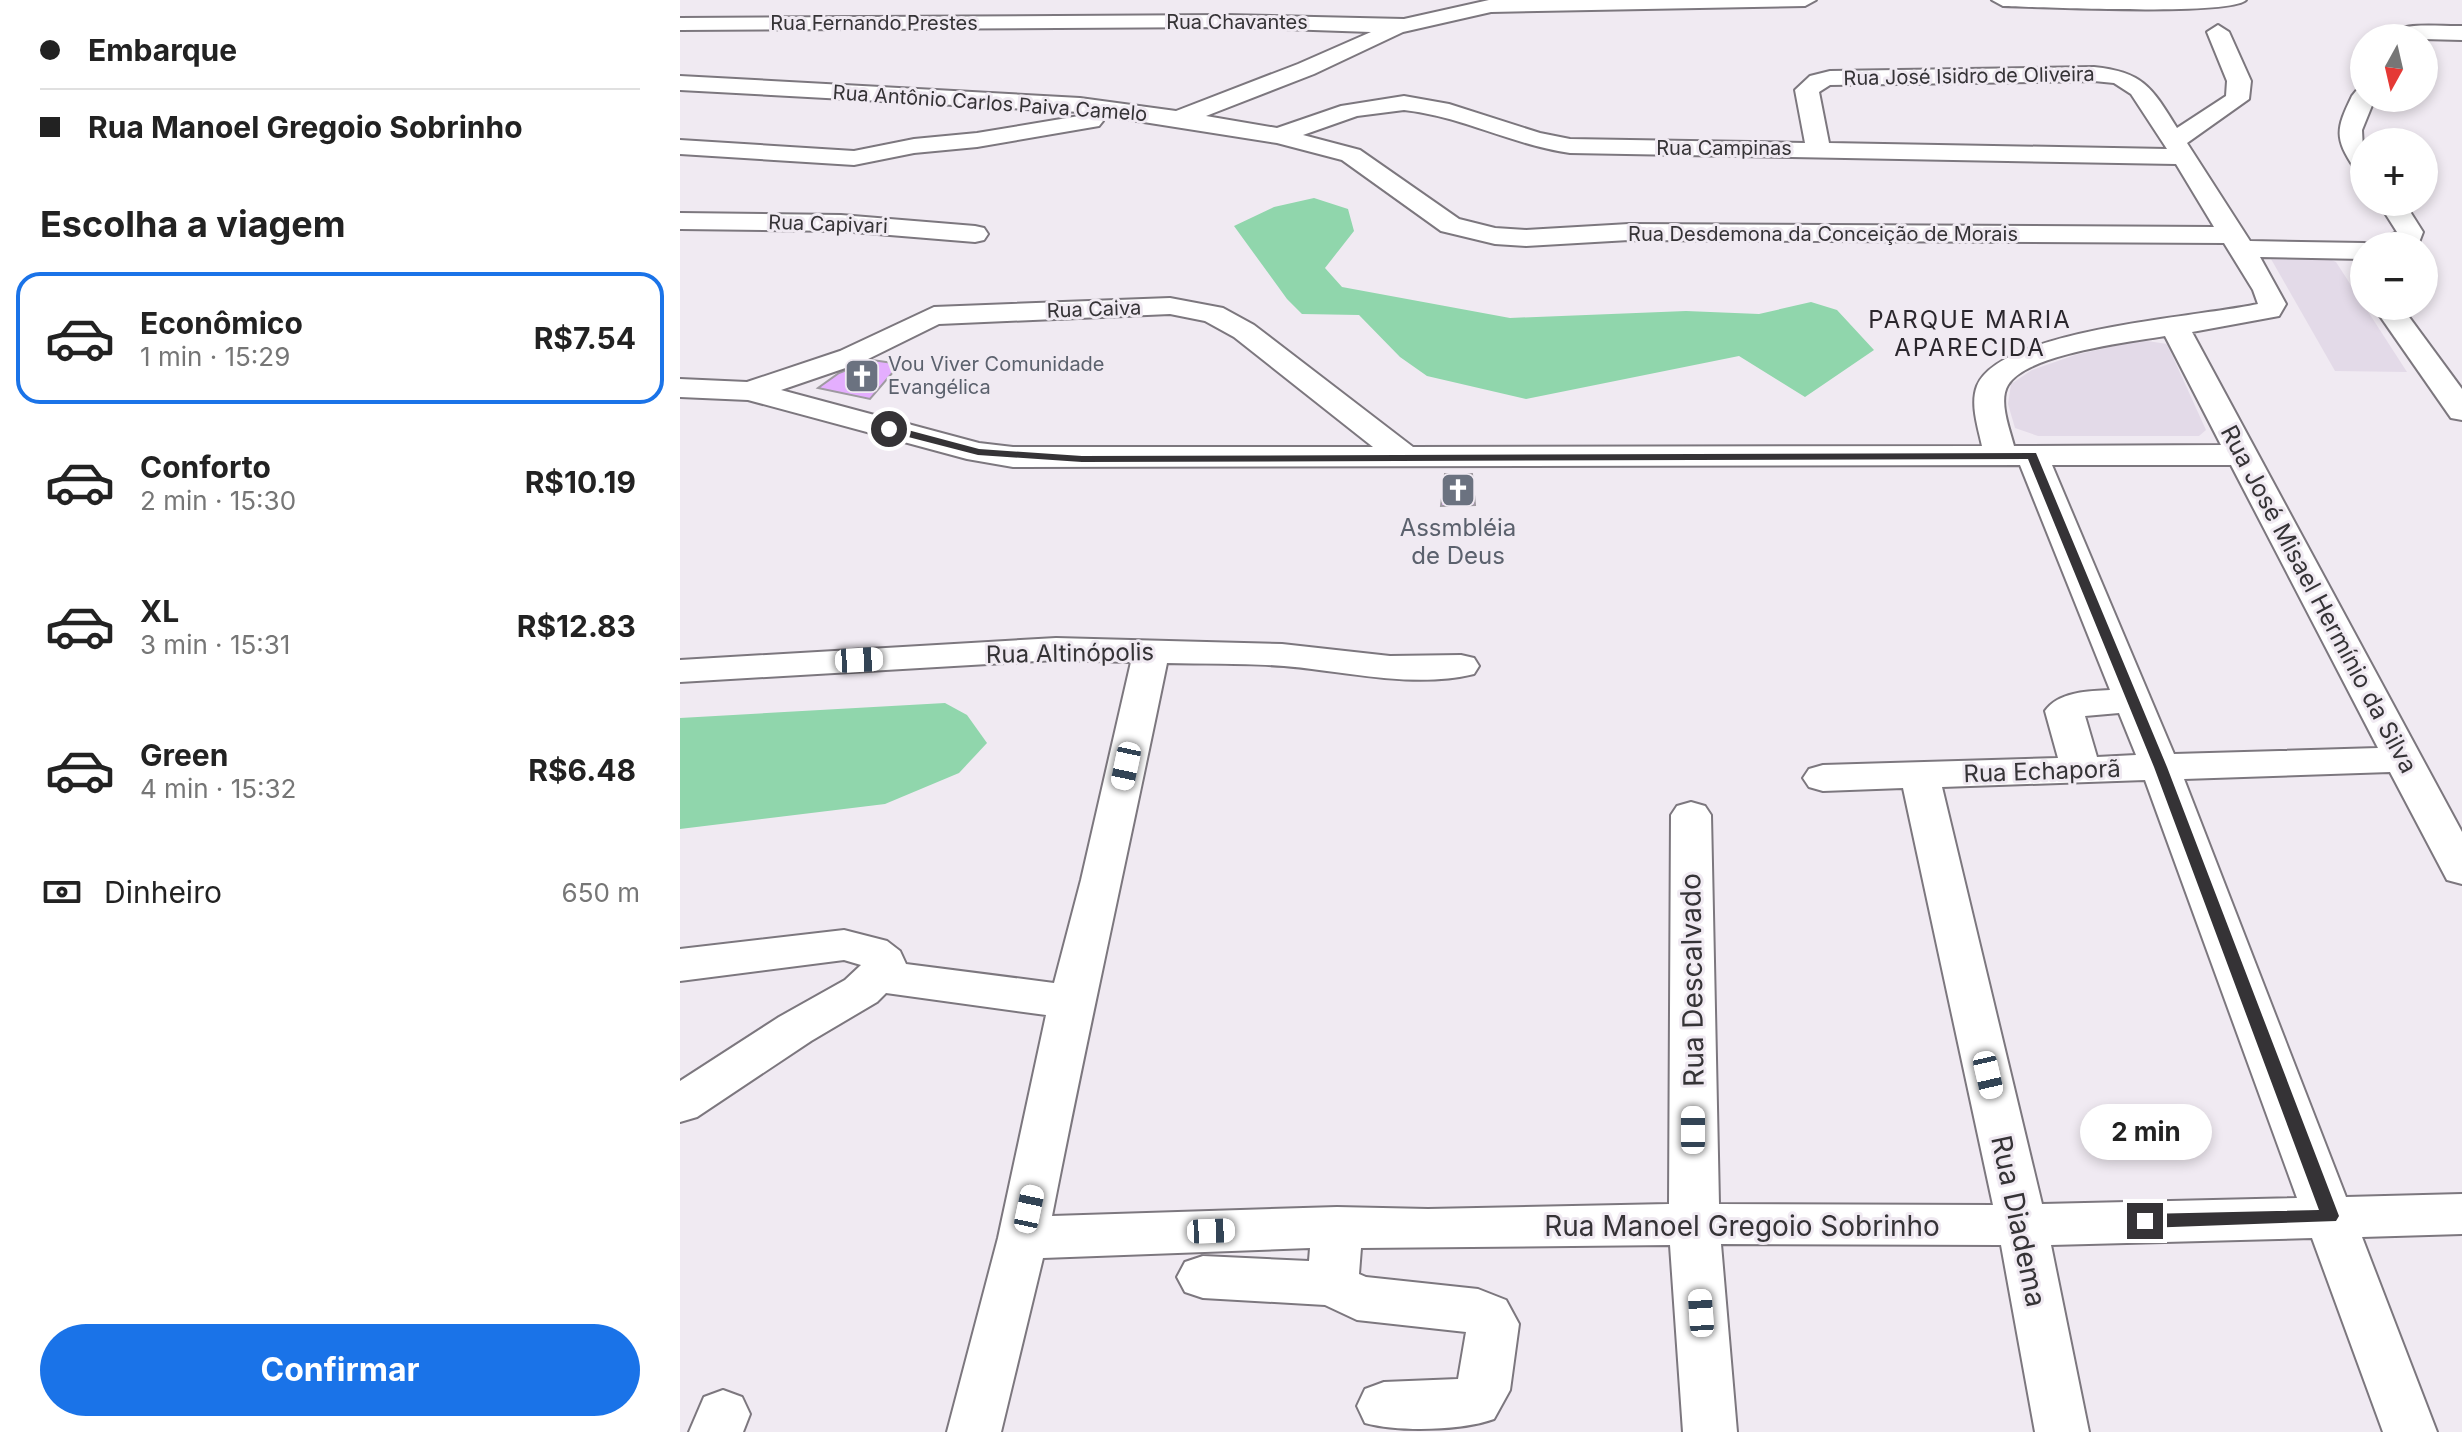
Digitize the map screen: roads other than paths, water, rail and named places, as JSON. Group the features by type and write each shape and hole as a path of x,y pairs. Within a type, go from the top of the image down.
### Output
{"street":[{"path":"1069,22 1128,15 1199,0"},
{"name":"Rua Chavantes","path":"1179,118 1306,69 1404,26 1491,6 1805,0"},
{"path":"2003,0 2183,3 2235,0"},
{"name":"Rua Fernando Prestes","path":"683,12 1069,22"},
{"name":"Rua Chavantes","path":"1069,22 1404,26"},
{"path":"2177,149 2237,99 2239,81 2218,32"},
{"path":"2438,33 2462,33"},
{"name":"Rua José Isidro de Oliveira","path":"1818,148 1807,90 1818,81 1845,77 2094,74 2121,77 2140,88 2267,290 2272,304 2269,310 2062,346 2021,360 2000,371 1988,401 2134,701 2410,1432"},
{"name":"Rua Antônio Carlos Paiva Camelo","path":"680,83 1115,109 1179,118 1278,136 1351,155 1422,208"},
{"name":"Rua Campinas","path":"1278,136 1356,110 1410,103 1436,108 1555,145 2177,149"},
{"path":"680,147 854,158 914,146 977,140 1097,120 1115,109"},
{"path":"2350,142 2349,126 2356,112"},
{"name":"Rua Desdemona da Conceição de Morais","path":"1422,208 1450,225 1474,233 1526,238 1629,232 2236,242 2350,250"},
{"name":"Rua Capivari","path":"680,221 841,223 975,234"},
{"name":"Rua Caiva","path":"749,391 850,357 934,316 1170,306 1213,314 1244,331 1406,457"},
{"path":"2397,320 2462,411"},
{"name":"Rua José Misael Hermínio da Silva","path":"2175,328 2462,870"},
{"path":"680,388 749,391 978,452 1013,457 2244,455"},
{"name":"Rua Altinópolis","path":"680,671 1056,649 1282,655 1390,667 1461,666"},
{"path":"974,1432 1023,1238 1071,1002 1102,880 1151,652"},
{"path":"2081,770 2064,711 2070,706 2085,703 2134,701"},
{"name":"Rua Echaporã","path":"1823,778 2404,759"},
{"name":"Rua Diadema","path":"1920,776 2022,1225 2062,1432"},
{"name":"Rua Descalvado","path":"1691,815 1694,1224 1710,1432"},
{"path":"680,965 844,945 865,948 878,954 885,962 877,976 861,991 795,1029 680,1104"},
{"path":"877,976 1071,1002"},
{"name":"Rua Manoel Gregoio Sobrinho","path":"1023,1238 1337,1227 2022,1225 2462,1214"},
{"path":"1333,1284 1337,1227"},
{"path":"1203,1277 1333,1284 1357,1298 1478,1311 1488,1316 1493,1324 1483,1390 1475,1402 1384,1406"}],"place":[{"name":"Vou Viver Comunidade Evangélica","path":"862,376"},
{"name":"Assmbléia de Deus","path":"1458,490"}],"district":[{"name":"PARQUE MARIA APARECIDA","path":"1970,333"}]}
